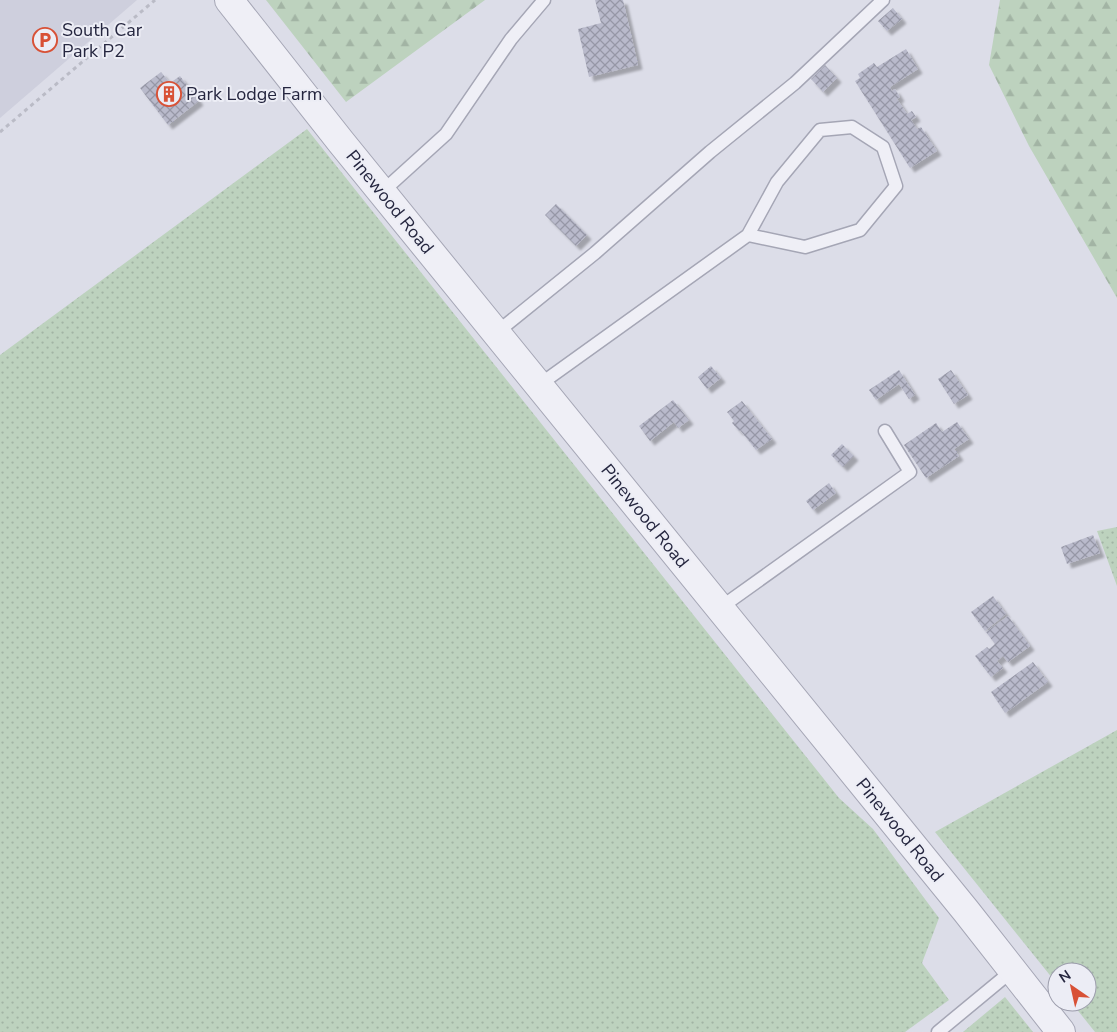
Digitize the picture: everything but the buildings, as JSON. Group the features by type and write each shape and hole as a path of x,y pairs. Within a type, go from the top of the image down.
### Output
{"street":[{"name":"Pinewood Road","path":"229,0 382,192 1013,970 1061,1032"}],"lane":[{"path":"382,192 446,134 511,39 544,0"},
{"path":"496,333 595,253 710,152 795,83 883,0"},
{"path":"539,385 748,235 777,182 820,130 852,127 883,146 896,186 860,230 805,247 748,235"},
{"path":"720,608 910,472 885,430"},
{"path":"938,1032 1013,970"}],"path":[{"path":"0,132 155,0"}],"shaded area":[{"name":"South Car Park P2","path":"0,0 137,0 0,118"}],"green space":[{"path":"266,0 485,0 346,102"},
{"path":"1000,0 1117,0 1117,298 1029,146 989,65"},
{"path":"307,129 839,798 873,829 939,918 922,963 949,1000 905,1032 0,1032 0,355"},
{"path":"1117,527 1117,586 1097,531"},
{"path":"1117,730 1117,1032 1095,1032 1079,1012 1097,1012 1097,962 1047,962 1047,972 935,832"},
{"path":"1005,997 1033,1032 963,1032"}],"place":[{"name":"South Car Park P2","path":"45,40"},
{"name":"Park Lodge Farm","path":"169,94"}]}
